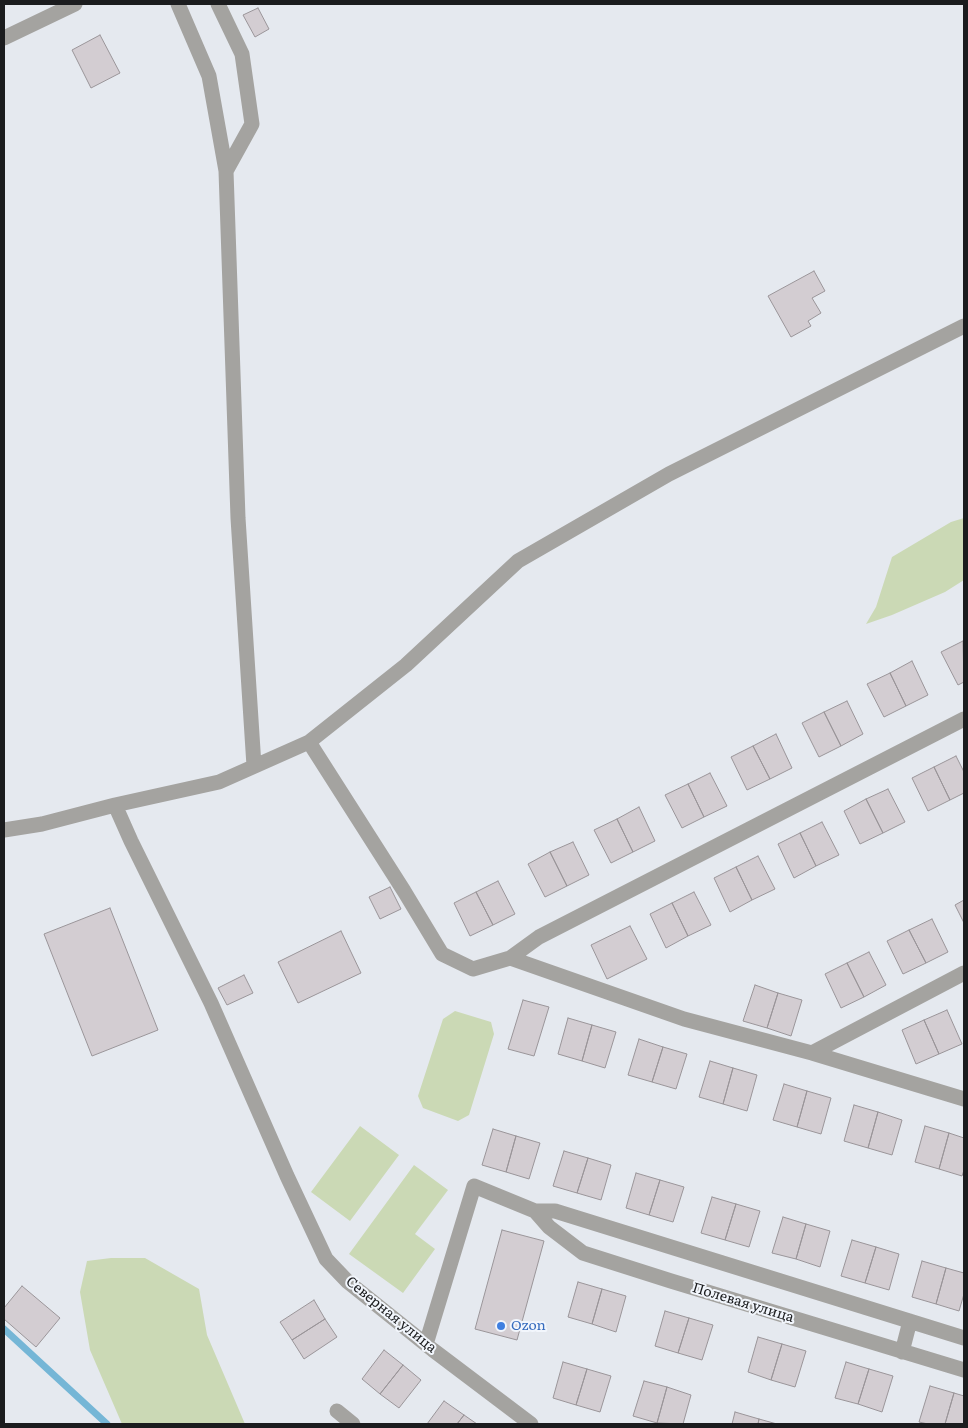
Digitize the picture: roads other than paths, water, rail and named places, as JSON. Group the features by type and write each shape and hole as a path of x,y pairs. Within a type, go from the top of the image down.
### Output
{"street":[{"path":"4,38 74,4"},
{"path":"178,4 209,76 226,171 238,518 254,766"},
{"path":"218,4 242,54 252,124 226,171"},
{"path":"4,830 42,824 219,782 309,742 406,666 518,561 669,474 964,326"},
{"path":"309,742 442,954 473,969 510,958 539,937 964,718"},
{"name":"Северная улица","path":"115,806 130,842 211,1003 287,1176 326,1259 348,1282 531,1424"},
{"path":"510,958 684,1019 812,1053 964,1100"},
{"path":"812,1053 964,973"},
{"name":"Полевая улица","path":"426,1344 474,1186 535,1211 555,1211 964,1338"},
{"name":"Полевая улица","path":"535,1211 550,1227 583,1253 964,1370"},
{"path":"902,1352 910,1321"},
{"path":"337,1411 353,1424"}],"waterway":[{"path":"4,1329 107,1424"}],"place":[{"name":"Ozon","path":"501,1326"}]}
